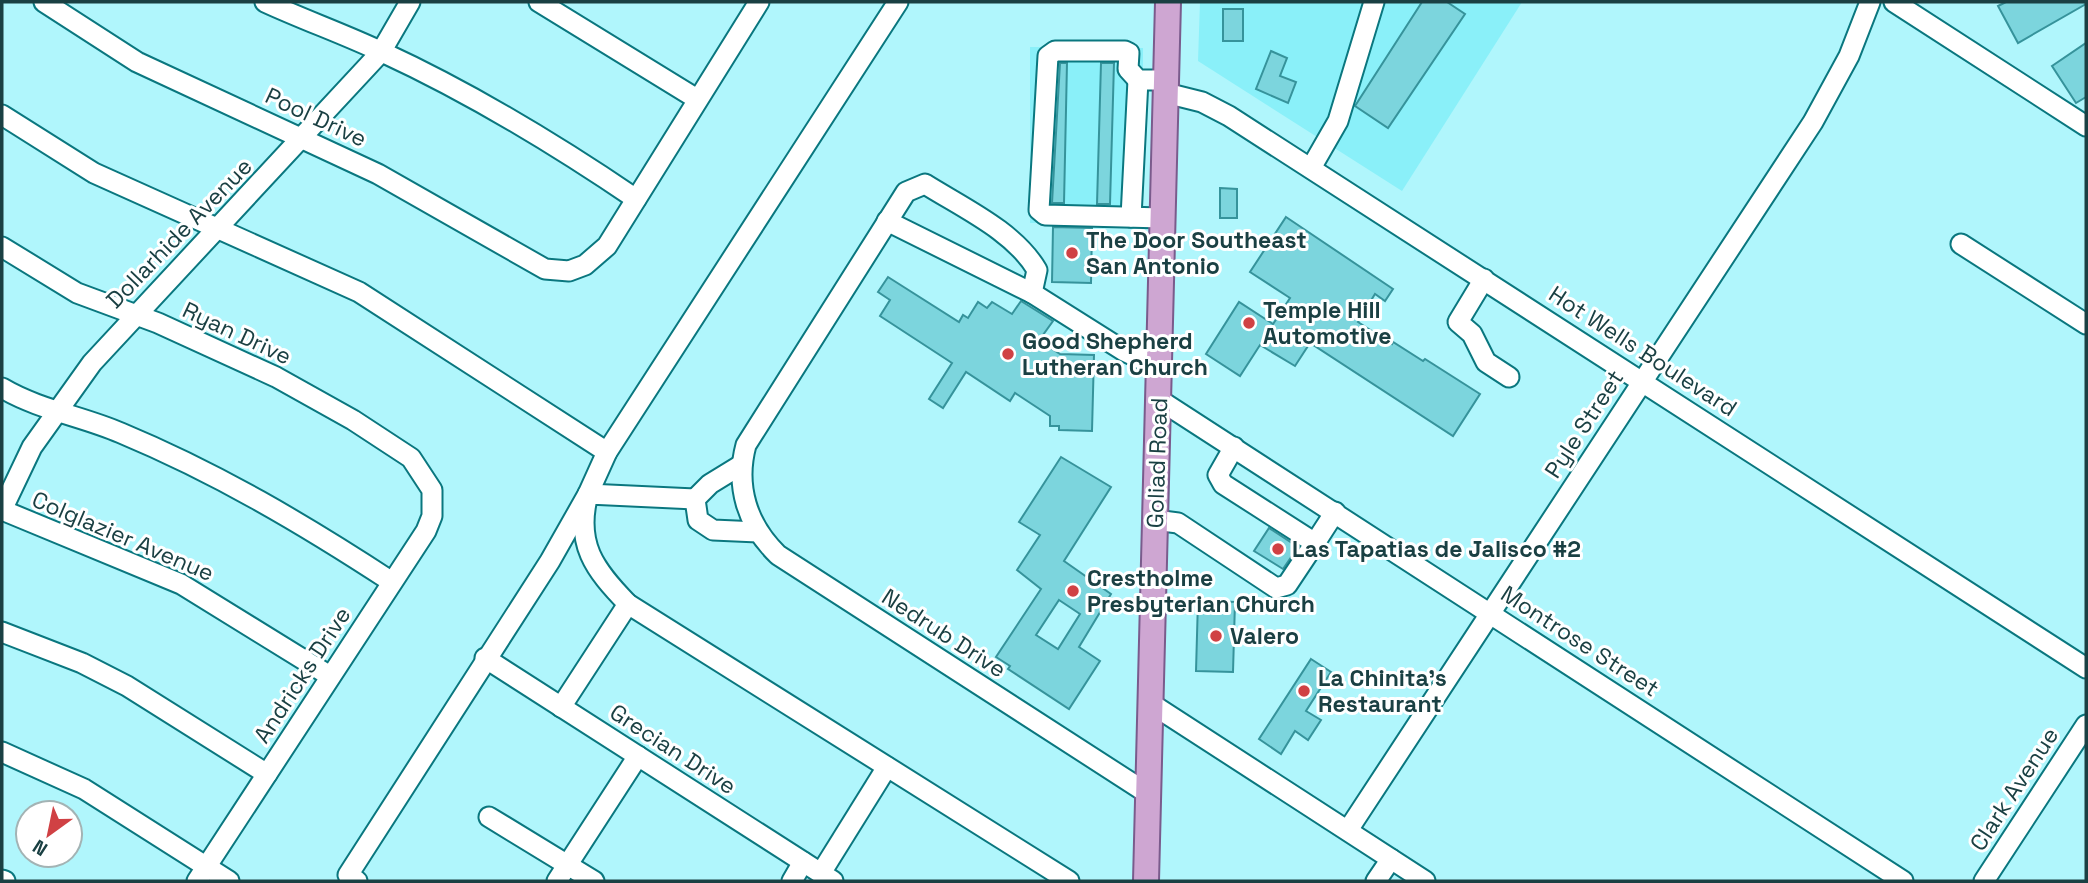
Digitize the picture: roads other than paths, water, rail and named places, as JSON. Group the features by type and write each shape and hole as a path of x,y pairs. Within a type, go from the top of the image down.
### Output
{"main road":[{"name":"Goliad Road","path":"1146,881 1168,2"}],"street":[{"name":"Pool Drive","path":"44,2 136,62 379,174 480,229 545,270 569,271 595,259 636,199"},
{"path":"265,2 381,52 500,114 636,199 756,3"},
{"name":"Dollarhide Avenue","path":"2,510 32,447 92,363 381,52 410,2"},
{"path":"539,2 698,99"},
{"path":"353,878 485,658 550,561 588,494 607,452 898,2"},
{"path":"1311,169 1338,121 1374,2"},
{"path":"1894,2 2086,126"},
{"name":"Pyle Street","path":"1348,830 1813,122 1849,57 1863,5"},
{"path":"1131,217 1138,79 1128,69 1129,53 1055,51 1048,56 1039,210 1045,215 1163,218"},
{"name":"Hot Wells Boulevard","path":"1138,79 1166,87 1220,111 1642,379 2086,668"},
{"path":"2,115 94,173 370,298 607,452"},
{"path":"1135,134 1165,135"},
{"path":"1133,181 1164,182"},
{"path":"588,494 695,499 710,484 741,465 746,445 906,192 925,184 992,226 1027,253 1037,270 1032,293"},
{"path":"887,221 1032,293 1124,351 1159,368"},
{"path":"1961,244 2086,324"},
{"name":"Ryan Drive","path":"2,247 52,280 234,356 353,420 411,458 432,490"},
{"path":"1484,279 1458,322 1472,334 1486,362 1509,377"},
{"path":"2,388 57,412 119,432 232,485 295,519 392,582"},
{"name":"Montrose Street","path":"1158,399 1903,881"},
{"path":"1234,447 1218,475 1223,484 1315,543"},
{"name":"Nedrub Drive","path":"741,465 749,516 758,532 778,555 1147,793"},
{"name":"Andricks Drive","path":"202,874 429,523 434,505 432,490"},
{"path":"588,494 582,518 587,548 600,574 628,604 1069,881"},
{"path":"695,499 698,520 713,530 758,532"},
{"name":"Colglazier Avenue","path":"2,510 181,584 330,676"},
{"path":"1155,520 1178,523 1276,588 1287,585 1335,512"},
{"path":"561,706 628,604"},
{"path":"2,632 82,663 127,686 267,774"},
{"name":"Grecian Drive","path":"485,658 827,877"},
{"path":"1150,703 1425,881"},
{"name":"Clark Avenue","path":"1984,881 2086,724"},
{"path":"2,752 84,789 202,874 229,881"},
{"path":"563,873 638,756"},
{"path":"827,877 887,767"},
{"path":"489,817 563,873 594,881"},
{"path":"1376,881 1391,859"},
{"path":"792,881 803,862"}],"place":[{"name":"The Door Southeast San Antonio","path":"1072,253"},
{"name":"Temple Hill Automotive","path":"1249,323"},
{"name":"Good Shepherd Lutheran Church","path":"1008,354"},
{"name":"Las Tapatias de Jalisco #2","path":"1278,549"},
{"name":"Crestholme Presbyterian Church","path":"1073,591"},
{"name":"Valero","path":"1216,636"},
{"name":"La Chinita's Restaurant","path":"1304,691"}]}
